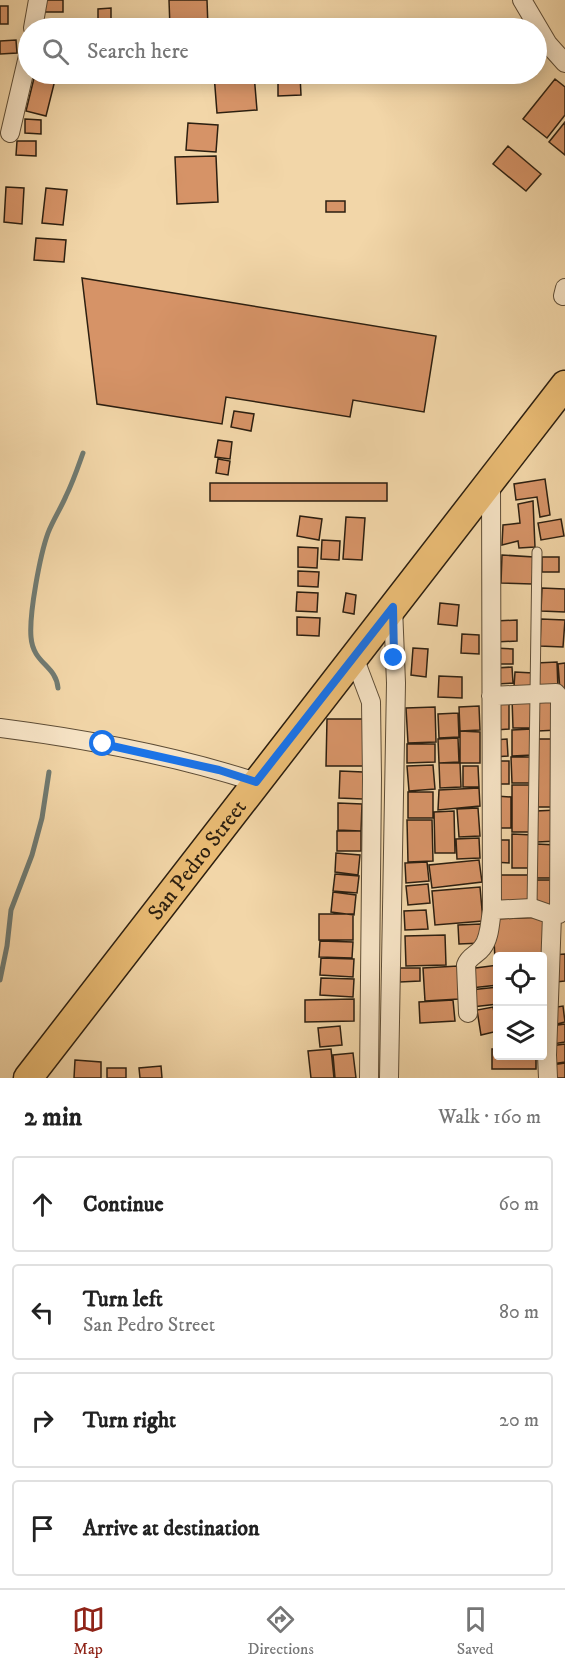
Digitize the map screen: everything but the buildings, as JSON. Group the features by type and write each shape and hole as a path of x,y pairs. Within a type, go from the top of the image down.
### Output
{"main road":[{"name":"San Pedro Street","path":"28,1078 565,384"}],"street":[{"path":"35,18 38,0"},
{"path":"522,0 533,18"},
{"path":"547,42 565,63"},
{"path":"10,133 21,84"},
{"path":"468,1013 465,964 469,958 481,950 485,943 492,910 491,481"},
{"path":"389,1078 396,683 393,607"},
{"path":"354,657 371,702 369,1078"},
{"path":"491,696 556,693 560,698 559,914 552,915 532,908 492,910"},
{"path":"0,728 161,756 219,770 256,782"},
{"path":"548,1078 552,915"}],"lane":[{"path":"532,908 537,552"}],"waterway":[{"path":"58,688 53,674 40,659 33,646 31,637 33,600 48,533 71,485 83,453"},
{"path":"0,980 11,910 32,855 42,818 49,772"}],"route":[{"path":"103,744 219,770 256,782 393,607 394,658"}]}
